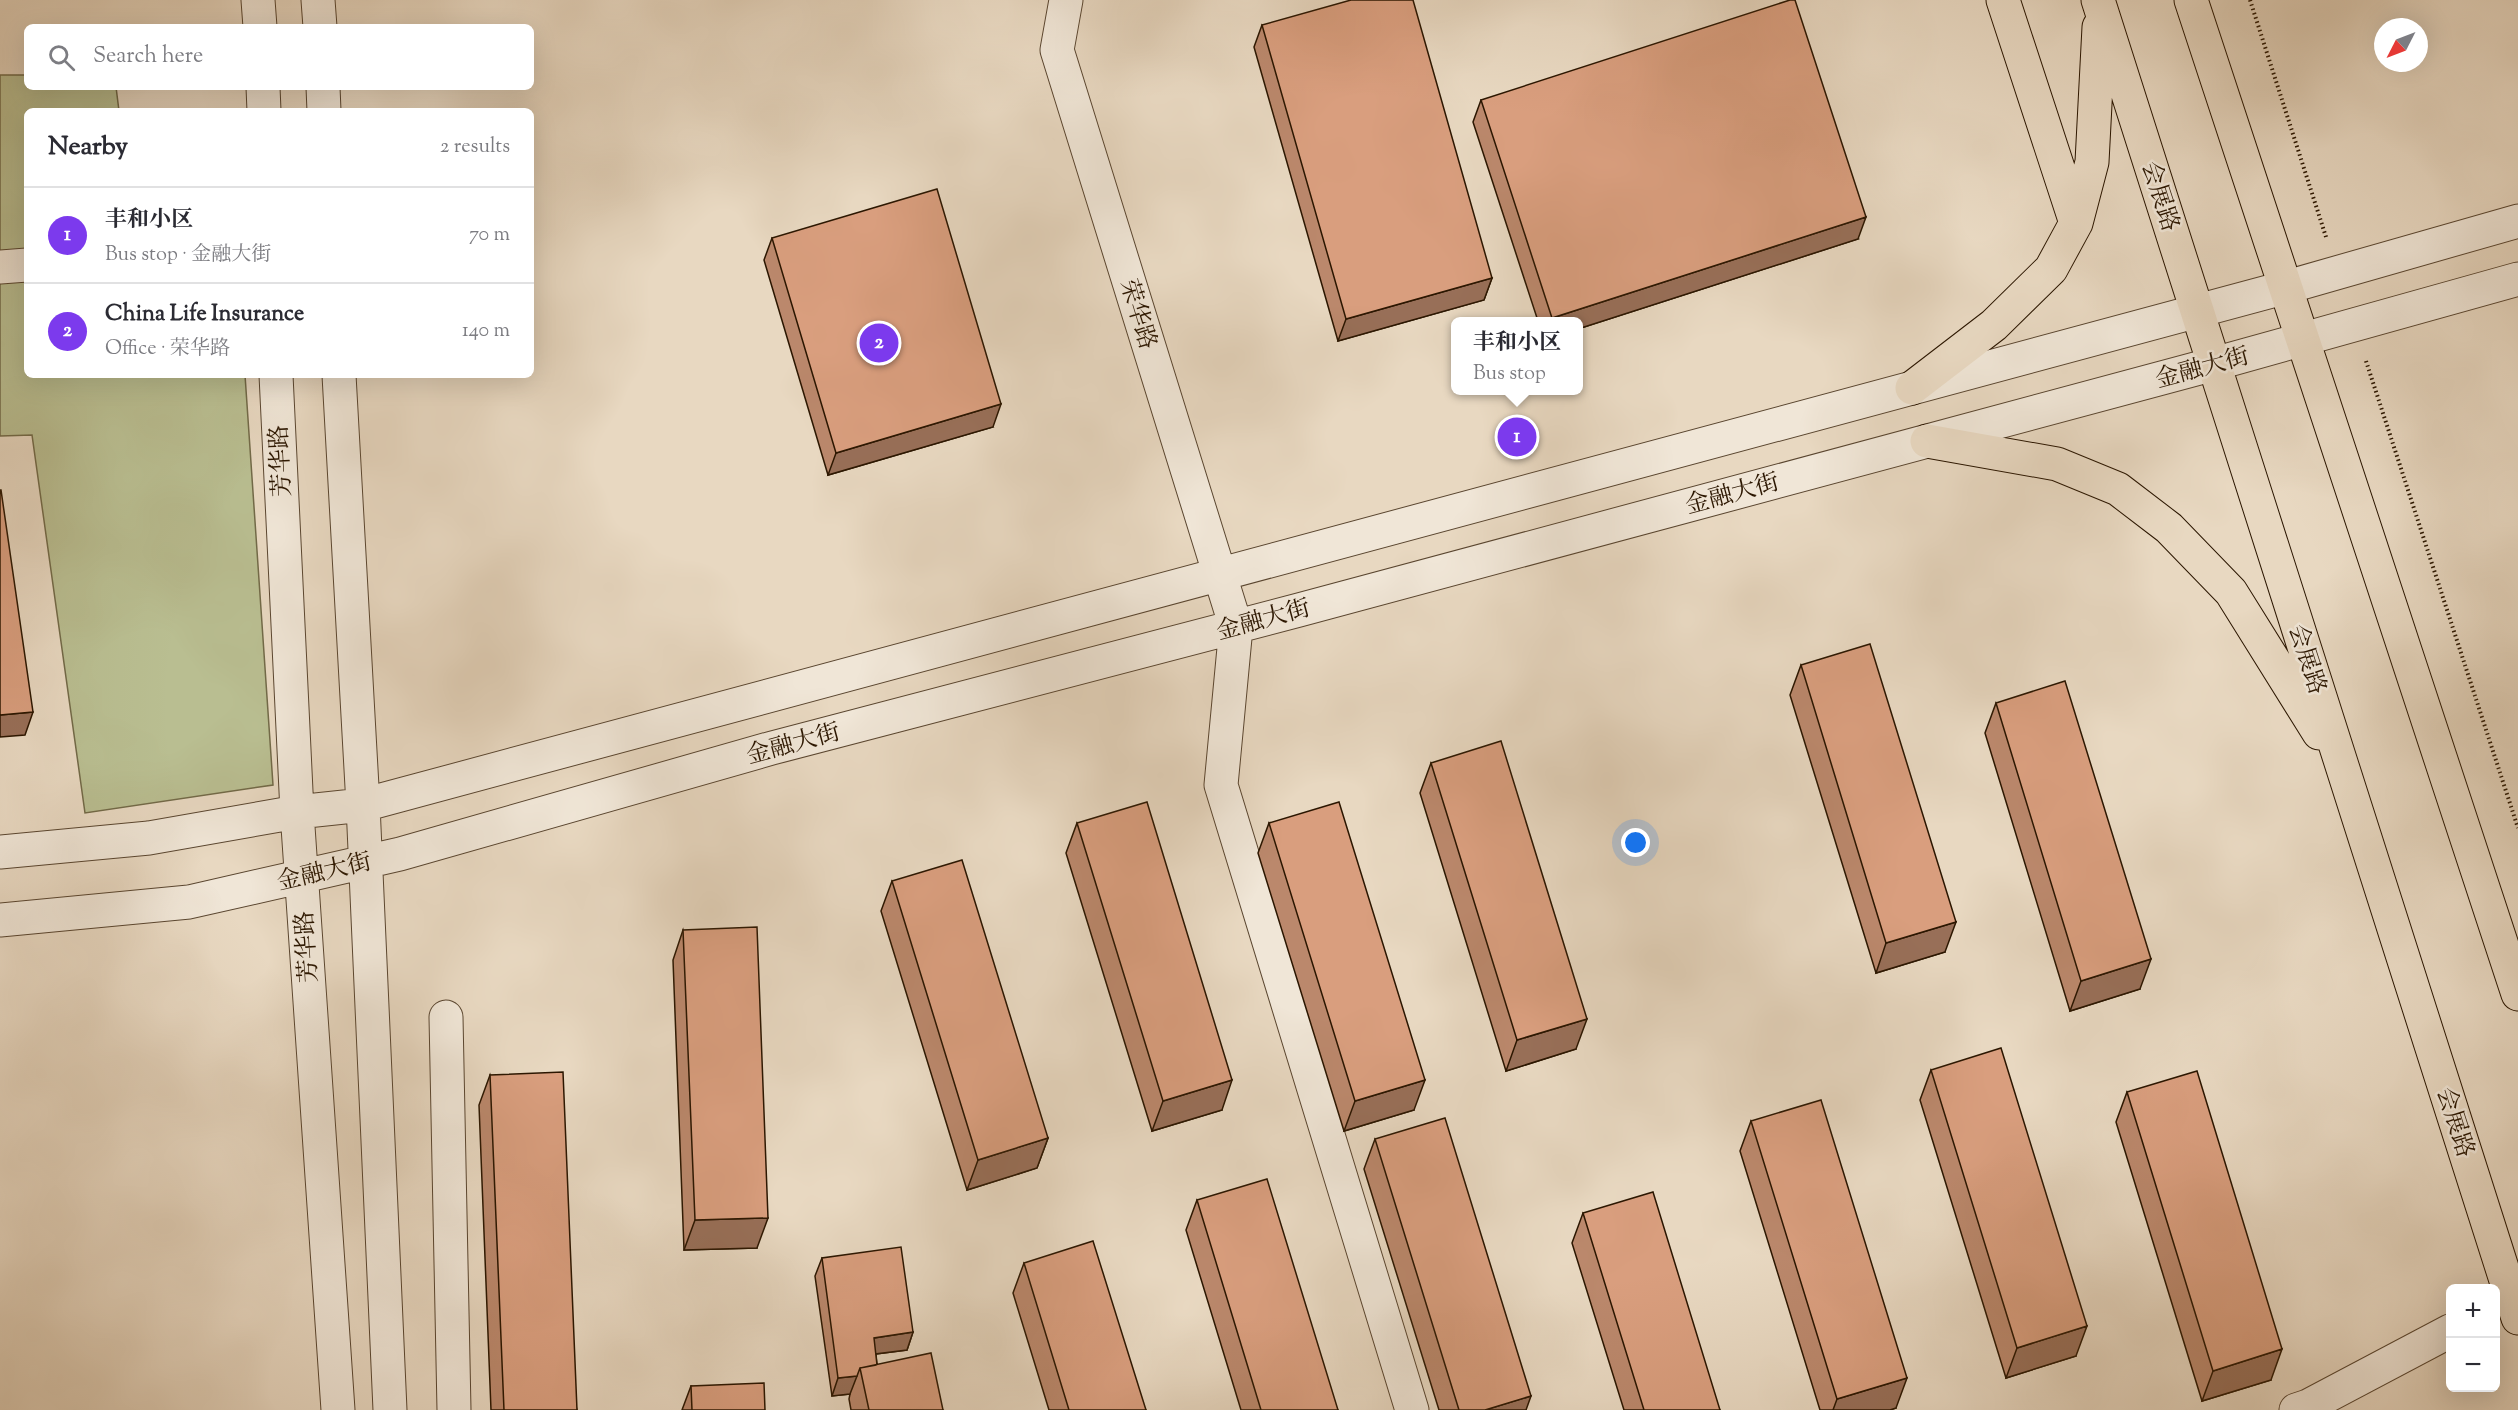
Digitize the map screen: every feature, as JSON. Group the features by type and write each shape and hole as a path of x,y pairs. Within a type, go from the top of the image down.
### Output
{"main road":[{"path":"2003,0 2076,223"},
{"path":"2191,0 2518,994"},
{"path":"1912,388 1994,325 2051,269 2076,223 2092,162 2099,4"},
{"name":"会展路","path":"2099,4 2345,776 2509,1308"},
{"path":"1927,441 2057,464 2118,489 2169,528 2231,591 2345,776"}],"street":[{"path":"258,0 260,24"},
{"path":"318,0 320,24"},
{"name":"荣华路","path":"1066,0 1056,50 1236,627"},
{"path":"262,90 264,108"},
{"path":"323,90 324,108"},
{"path":"0,852 149,838 297,812 363,805 2286,287 2518,221"},
{"path":"0,267 24,265"},
{"name":"金融大街","path":"0,920 189,902 366,861 772,748 1236,627 2214,364 2518,279"},
{"name":"芳华路","path":"276,378 297,812 338,1410"},
{"path":"339,378 366,861 390,1410"},
{"path":"1236,627 1221,785 1412,1410"},
{"path":"446,1017 454,1410"},
{"path":"2296,1410 2308,1406 2446,1335"}],"path":[{"path":"2250,0 2337,273"},
{"path":"2354,324 2518,828"}],"green space":[{"path":"0,75 24,75 24,90 116,90 119,108 24,108 24,378 245,378 273,785 85,813 32,435 0,436"}],"building":[{"path":"1351,0 1413,0 1492,278 1346,319 1262,25"},
{"path":"1795,0 1866,217 1552,317 1481,100"},
{"path":"937,189 1001,404 836,453 772,238"},
{"path":"0,490 33,712 0,715"},
{"path":"1870,644 1956,922 1886,943 1801,665"},
{"path":"2065,681 2151,959 2081,981 1996,703"},
{"path":"1501,741 1587,1019 1517,1040 1431,763"},
{"path":"1147,802 1232,1080 1163,1101 1077,823"},
{"path":"1339,802 1425,1080 1355,1101 1269,823"},
{"path":"962,860 1048,1138 978,1160 892,881"},
{"path":"757,927 768,1218 695,1220 683,930"},
{"path":"2001,1048 2087,1326 2017,1348 1931,1070"},
{"path":"2197,1071 2282,1349 2213,1371 2127,1092"},
{"path":"563,1072 577,1410 504,1410 490,1075"},
{"path":"1821,1100 1907,1378 1837,1399 1751,1121"},
{"path":"1445,1118 1531,1396 1485,1410 1459,1410 1375,1139"},
{"path":"1267,1179 1338,1410 1261,1410 1197,1200"},
{"path":"1653,1192 1720,1410 1644,1410 1583,1213"},
{"path":"1093,1241 1146,1410 1069,1410 1024,1263"},
{"path":"901,1247 913,1332 874,1338 877,1365 860,1368 857,1376 838,1378 822,1258"},
{"path":"931,1353 943,1410 869,1410 860,1368"},
{"path":"764,1383 765,1410 692,1410 691,1386"}],"place":[{"name":"China Life Insurance","path":"879,343"},
{"name":"丰和小区","path":"1517,437"}]}
